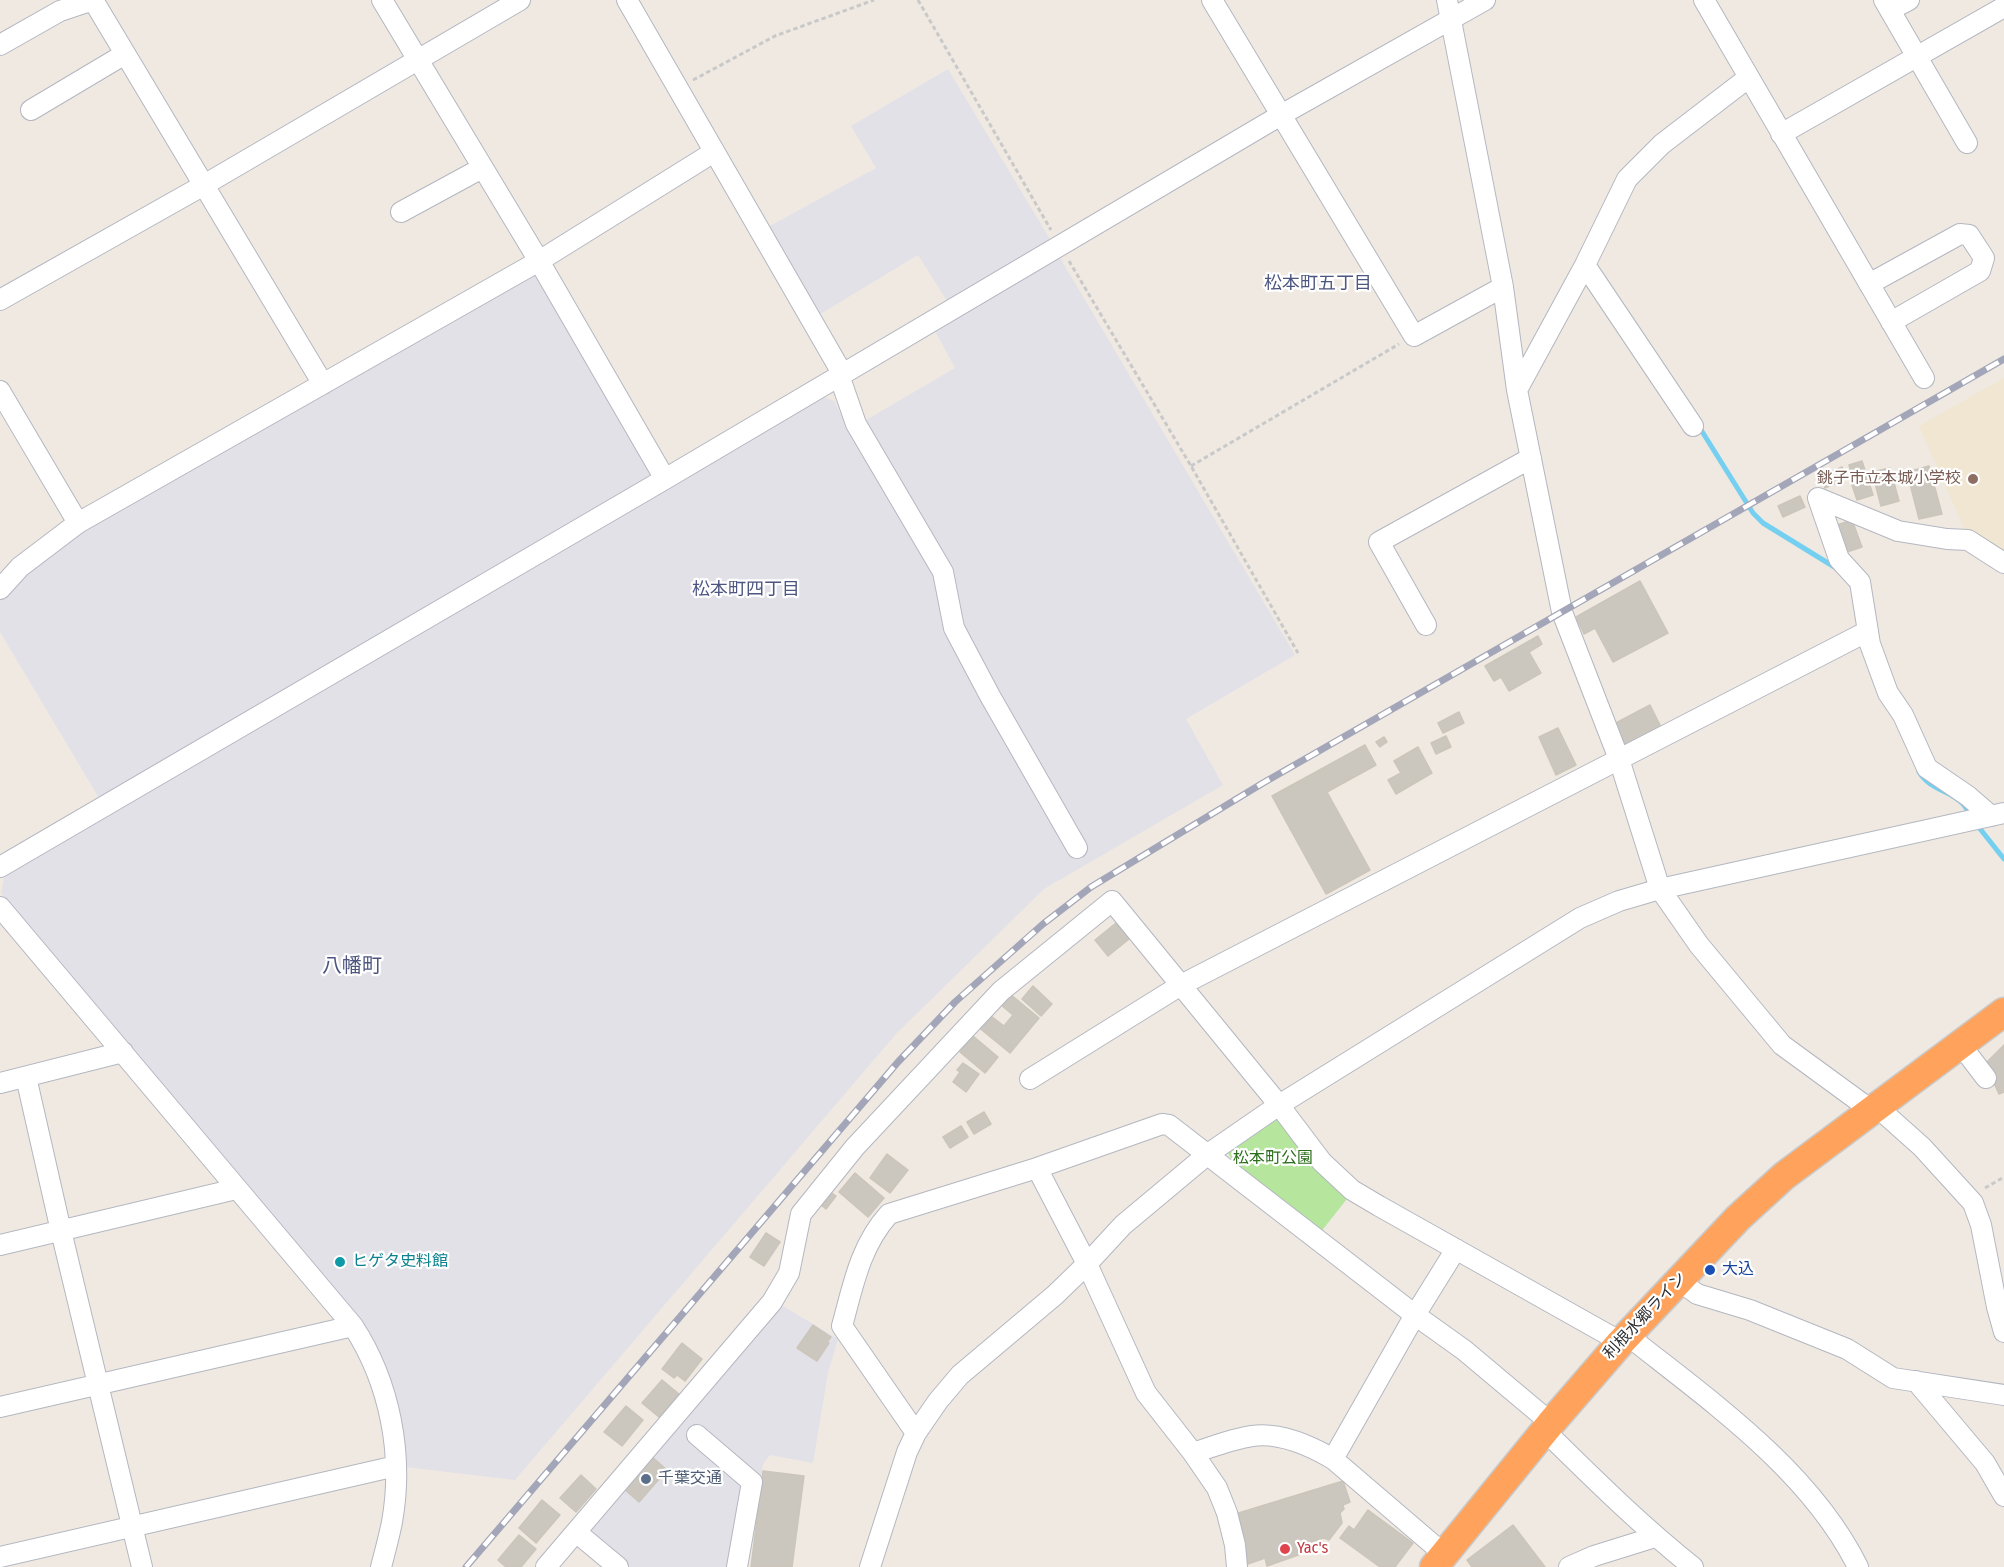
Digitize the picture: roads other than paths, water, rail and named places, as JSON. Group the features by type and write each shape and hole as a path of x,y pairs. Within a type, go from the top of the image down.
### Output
{"highway":[{"name":"利根水郷ライン","path":"1441,1562 1548,1427 1624,1338 1738,1218 1784,1176 2004,1012"}],"street":[{"path":"0,45 60,11 93,0 323,384"},
{"path":"382,0 539,261 665,479"},
{"path":"0,300 204,185 520,0"},
{"path":"1212,0 1414,336 1503,287"},
{"path":"0,867 665,479 1281,115 1449,10 1485,0"},
{"path":"1704,0 1924,378"},
{"path":"1909,0 1887,5 1967,143"},
{"path":"635,3 678,88 841,374 856,424 943,572 954,628 1077,848"},
{"path":"1781,134 2004,7"},
{"path":"1449,10 1503,287 1517,390 1562,612 1619,759 1660,889 1699,945 1782,1045 1874,1108 1922,1147 1973,1203 1981,1225 2004,1332"},
{"path":"31,110 125,54"},
{"path":"1517,390 1628,180 1662,144 1748,78"},
{"path":"0,589 20,567 78,523 539,261 714,152"},
{"path":"401,212 482,168"},
{"path":"1869,284 1960,234 1969,236 1984,258 1980,271 1891,322"},
{"path":"1585,264 1693,426"},
{"path":"0,391 78,523"},
{"path":"1426,625 1378,542 1531,458"},
{"path":"870,1567 907,1452 916,1433 938,1401 960,1375 1055,1295 1123,1225 1208,1154 1279,1105 1580,918 1619,901 1660,889 1985,816 1968,796 1927,768 1903,715 1888,693 1870,644 1860,582 1839,559 1818,498 1898,531 1968,540 2004,563"},
{"path":"1030,1079 1181,985 1868,632"},
{"path":"546,1567 772,1302 789,1273 801,1214 855,1147 1001,991 1112,901 1279,1105 1322,1162 1352,1190 1456,1249 1624,1338 1744,1428 1805,1491 1844,1539 1858,1567"},
{"path":"0,907 353,1326 366,1346 383,1384 393,1433 396,1466 392,1520 381,1567"},
{"path":"1960,1044 1986,1078"},
{"path":"0,1083 123,1052"},
{"path":"26,1077 142,1567"},
{"path":"916,1433 842,1326 868,1243 889,1215 1037,1168 1162,1124 1169,1125 1414,1315 1464,1350 1548,1427 1607,1492 1654,1537 1693,1567"},
{"path":"1037,1168 1087,1264 1146,1393 1217,1488 1227,1513 1235,1545 1237,1567"},
{"path":"0,1245 236,1189"},
{"path":"1333,1459 1414,1315 1456,1249"},
{"path":"1678,1280 1696,1294 1750,1310 1847,1349 1893,1378 2004,1395"},
{"path":"0,1407 353,1326"},
{"path":"1916,1381 1985,1462 2004,1496"},
{"path":"697,1435 752,1482 737,1567"},
{"path":"1193,1453 1253,1436 1282,1437 1314,1448 1333,1459 1441,1562"},
{"path":"0,1557 396,1466"},
{"path":"576,1532 618,1567"},
{"path":"1569,1567 1594,1556 1654,1537"}],"waterway":[{"path":"1698,425 1753,513 1763,523 1836,568"},
{"path":"1919,772 1929,783 1957,798 1970,815"},
{"path":"1977,825 2004,859"}],"railway":[{"path":"466,1567 898,1062 955,1002 1043,924 1091,887 1263,783 2004,359"}],"place":[{"name":"銚子市立本城小学校","path":"1973,479"},
{"name":"ヒゲタ史料館","path":"340,1262"},
{"name":"大込","path":"1710,1270"},
{"name":"千葉交通","path":"646,1479"},
{"name":"Yac's","path":"1285,1549"}],"district":[{"name":"松本町五丁目","path":"1318,284"},
{"name":"松本町四丁目","path":"746,590"},
{"name":"八幡町","path":"352,966"}],"park label":[{"name":"松本町公園","path":"1273,1159"}]}
